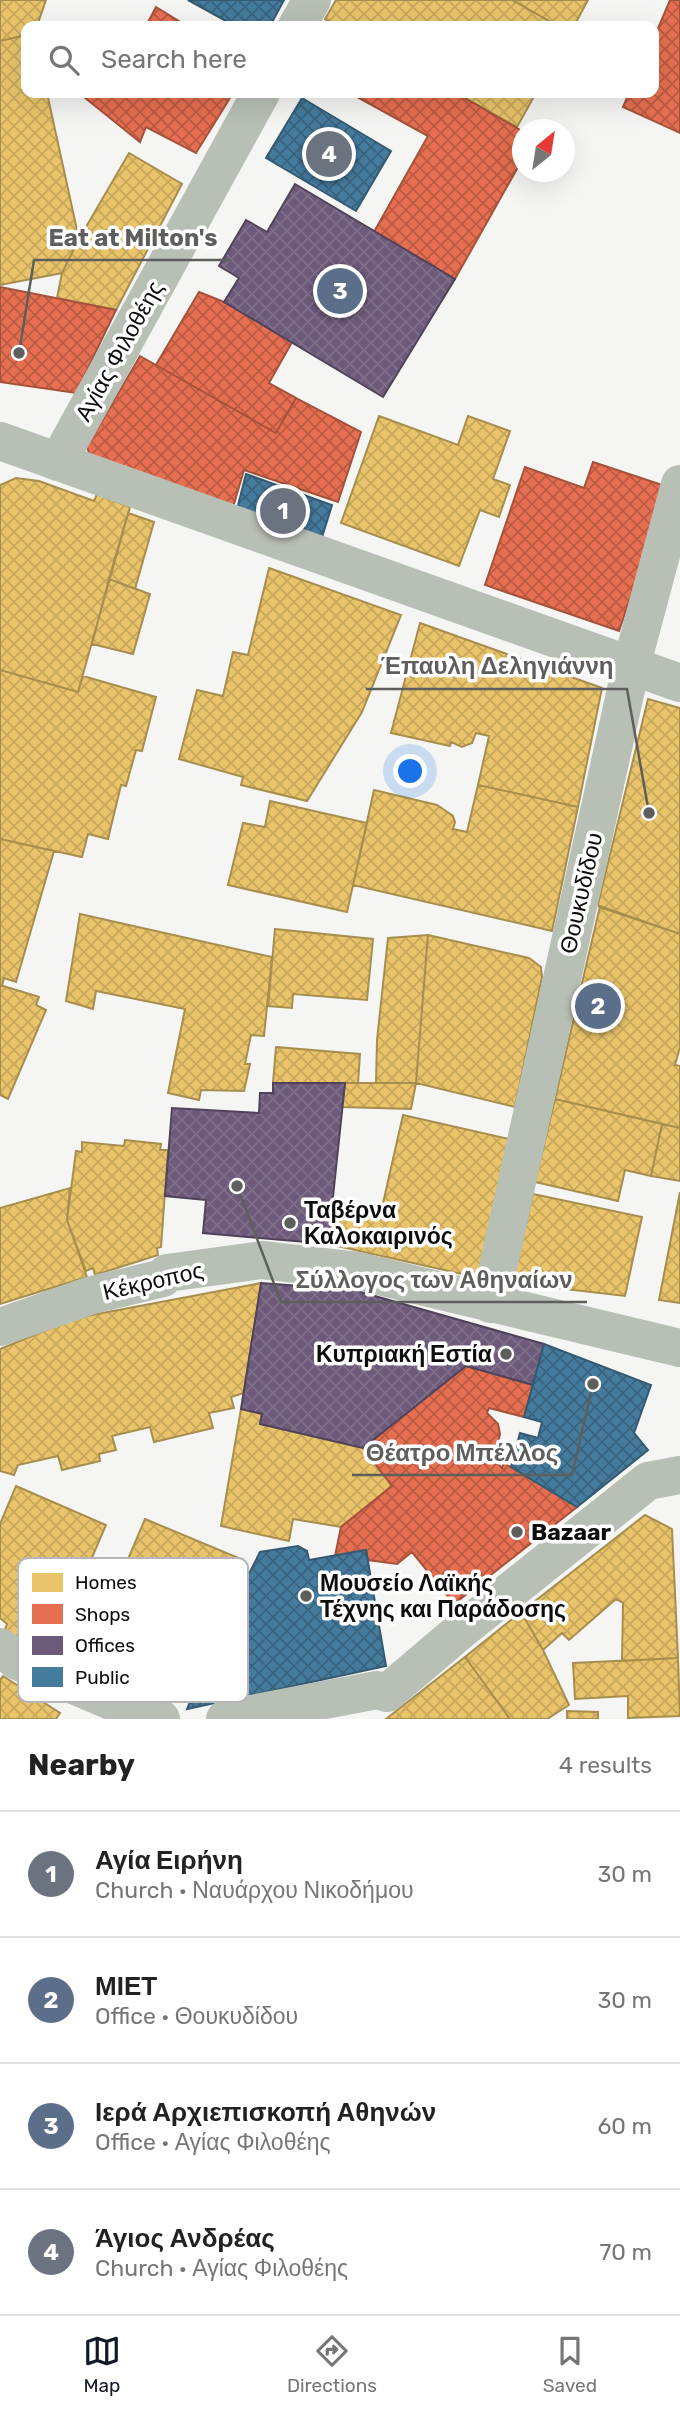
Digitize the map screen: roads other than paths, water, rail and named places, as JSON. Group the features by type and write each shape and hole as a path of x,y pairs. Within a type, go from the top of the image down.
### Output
{"street":[{"path":"300,21 312,0"},
{"name":"Αγίας Φιλοθέης","path":"58,462 258,98"},
{"path":"0,441 680,683"},
{"name":"Θουκυδίδου","path":"491,1304 631,667 680,484"},
{"name":"Κέκροπος","path":"0,1327 92,1296 163,1278 166,1273 262,1260 302,1275 358,1271 680,1348"},
{"path":"225,1719 377,1690 387,1693 460,1631 648,1482 680,1475"},
{"path":"0,1647 18,1661"},
{"path":"113,1702 162,1719"}],"place":[{"name":"Άγιος Ανδρέας","path":"329,154"},
{"name":"Ιερά Αρχιεπισκοπή Αθηνών","path":"340,291"},
{"name":"Eat at Milton's","path":"19,353"},
{"name":"Αγία Ειρήνη","path":"283,511"},
{"name":"Έπαυλη Δεληγιάννη","path":"649,813"},
{"name":"ΜΙΕΤ","path":"598,1006"},
{"name":"Σύλλογος των Αθηναίων","path":"237,1186"},
{"name":"Ταβέρνα Καλοκαιρινός","path":"290,1223"},
{"name":"Κυπριακή Εστία","path":"506,1354"},
{"name":"Θέατρο Μπέλλος","path":"593,1384"},
{"name":"Bazaar","path":"517,1532"},
{"name":"Μουσείο Λαϊκής Τέχνης και Παράδοσης","path":"306,1596"}]}
